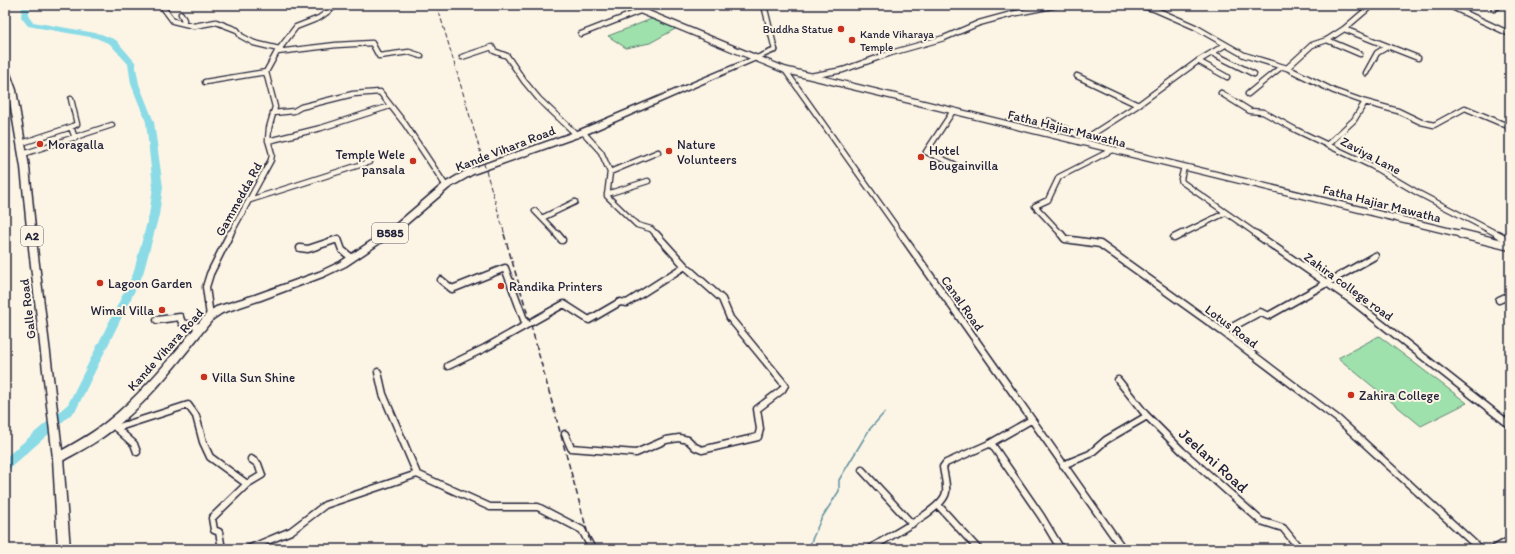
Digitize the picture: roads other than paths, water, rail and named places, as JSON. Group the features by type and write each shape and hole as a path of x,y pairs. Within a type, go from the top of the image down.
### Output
{"main road":[{"name":"Kande Vihara Road","path":"58,454 87,441 114,426 210,316 219,310 258,298 322,274 352,258 398,227 446,186 470,172 580,134 775,50"},
{"name":"Galle Road","path":"5,68 12,90 22,143 58,454 64,549"}],"street":[{"path":"161,5 173,21 194,26 216,22 237,30 240,36 254,43 278,51 372,43 379,56 409,52 421,56"},
{"path":"205,82 266,72 278,51 296,28 319,18 337,5"},
{"name":"Fatha Hajiar Mawatha","path":"627,5 785,70 953,111 1082,140 1112,150 1510,246"},
{"path":"764,5 775,50"},
{"path":"810,76 843,70 891,53 944,38 979,23 1012,14 1057,5"},
{"path":"1139,5 1154,9 1195,27 1225,45 1255,59 1287,68 1334,91 1365,102 1398,111 1428,124 1434,125 1465,108 1510,127"},
{"path":"1287,68 1312,45 1327,40 1344,29 1372,5"},
{"path":"1448,5 1510,34"},
{"path":"1494,8 1500,5"},
{"path":"581,34 640,11"},
{"path":"181,14 184,20 183,23"},
{"path":"1344,29 1418,58"},
{"path":"1327,40 1360,54"},
{"path":"1049,121 1082,140 1138,105 1198,61 1225,45"},
{"path":"462,57 492,47 494,51 507,56 524,81 539,99 600,150 610,172 607,196 637,225 651,229 685,266 722,300 730,318 773,368 785,385 782,390 757,409 760,429 758,437 702,450 695,447 688,440 679,438 666,440 636,454 571,448 565,434"},
{"path":"1366,73 1377,53 1387,47"},
{"path":"1212,53 1254,74"},
{"path":"1198,61 1227,77"},
{"path":"1248,94 1281,67"},
{"name":"Canal Road","path":"785,70 895,223 1123,549"},
{"name":"Gammedda Rd","path":"210,316 206,287 210,274 246,204 250,200 271,160 272,154 268,141 269,128 275,107 274,98 270,90 266,72"},
{"path":"1078,76 1138,105"},
{"path":"273,113 294,111 301,107 353,94 380,92 410,131 446,186"},
{"name":"Zaviya Lane","path":"1221,93 1250,111 1263,112 1296,130 1372,166 1418,193 1510,241"},
{"path":"22,143 77,124 71,99"},
{"path":"1327,145 1354,120 1365,102"},
{"path":"268,141 321,128 390,106"},
{"path":"953,111 926,152 954,164"},
{"path":"23,154 112,125"},
{"path":"71,127 74,138"},
{"name":"Lotus Road","path":"1112,150 1059,177 1048,200 1035,206 1065,239 1100,244 1224,332 1338,419 1480,549"},
{"path":"610,172 658,152"},
{"path":"250,200 369,162"},
{"name":"Zahira college road","path":"1184,167 1181,179 1182,182 1326,282 1404,340 1510,425"},
{"path":"607,194 648,181"},
{"path":"542,218 575,202"},
{"path":"535,211 562,240"},
{"path":"1174,238 1225,213"},
{"path":"300,248 308,249 338,238 342,250 352,258"},
{"path":"1224,332 1260,312 1268,316 1326,282 1375,256"},
{"path":"448,366 526,326 564,304 589,320 620,302 627,303 685,266"},
{"path":"441,280 452,289 505,268 526,326"},
{"path":"1499,300 1510,294"},
{"path":"157,320 180,317 182,323 201,326"},
{"path":"378,372 383,394 417,474"},
{"name":"Jeelani Road","path":"1118,380 1147,416 1182,451 1261,521 1283,528 1300,549"},
{"path":"114,426 188,405 196,416 202,442 210,457 247,484"},
{"path":"1063,465 1090,454 1106,440 1147,416"},
{"path":"870,549 892,534 912,524 943,501 946,493 943,467 946,463 991,443 1032,420"},
{"path":"114,426 134,444 137,452"},
{"path":"991,443 1041,516 1059,546"},
{"path":"222,549 219,532 214,530 212,518 247,484 262,475 258,464 252,459"},
{"path":"862,470 912,524"},
{"path":"248,549 291,531 325,505 417,474 490,507 538,507 582,530 592,549"},
{"path":"938,504 978,549"},
{"path":"1494,549 1510,540"}],"waterway":[{"path":"5,465 72,407 138,274 154,215 158,187 150,122 135,84 132,64 113,42 98,36 31,24 25,17 26,8 30,5"},
{"path":"808,549 821,519 839,491 839,480 869,430 885,412"}],"railway":[{"path":"437,5 505,235"},
{"path":"504,234 530,322 592,549"}],"place":[{"name":"Buddha Statue","path":"841,29"},
{"name":"Kande Viharaya Temple","path":"852,40"},
{"name":"Moragalla","path":"40,144"},
{"name":"Nature Volunteers","path":"669,151"},
{"name":"Hotel Bougainvilla","path":"921,157"},
{"name":"Temple Wele pansala","path":"413,161"},
{"name":"Lagoon Garden","path":"100,283"},
{"name":"Randika Printers","path":"501,286"},
{"name":"Wimal Villa","path":"162,310"},
{"name":"Villa Sun Shine","path":"204,377"},
{"name":"Zahira College","path":"1351,395"}]}
